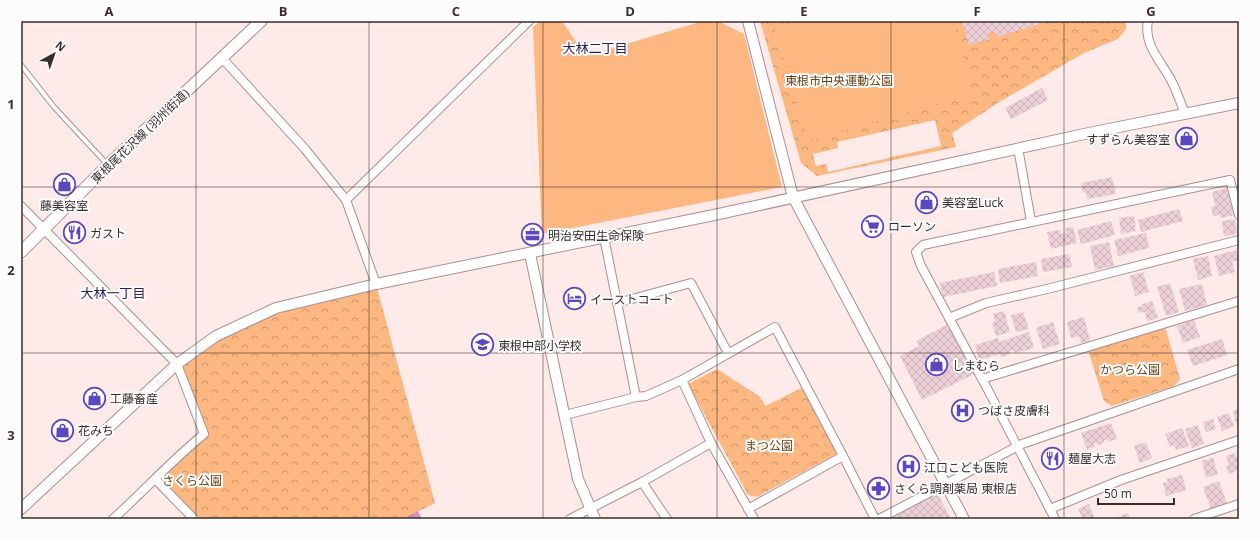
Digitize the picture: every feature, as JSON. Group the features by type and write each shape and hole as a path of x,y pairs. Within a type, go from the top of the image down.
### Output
{"main road":[{"name":"東根尾花沢線 (羽州街道)","path":"21,252 108,165 261,21"}],"street":[{"path":"346,200 530,21"},
{"path":"748,21 793,197 964,519"},
{"path":"1148,21 1145,32 1156,58 1172,82 1186,114"},
{"path":"222,58 305,150 346,200 376,284"},
{"path":"21,509 177,364 216,336 276,308 376,284 714,216 793,197 1018,148 1239,103"},
{"path":"1018,148 1031,221"},
{"path":"1055,519 1016,447 982,379 920,266 916,252 923,245 1230,180 1239,215"},
{"path":"21,206 177,364 204,434 182,452 156,480 113,519"},
{"path":"604,237 636,397"},
{"path":"949,318 986,303 1239,240"},
{"path":"530,254 566,415 578,479 595,519"},
{"path":"617,303 691,282 728,353"},
{"path":"982,379 1239,301"},
{"path":"566,415 636,397 646,396 682,380 775,327 875,519"},
{"path":"879,519 1016,447 1239,369"},
{"path":"682,380 711,443 754,519"},
{"path":"1050,509 1121,480 1239,440"},
{"path":"570,519 642,482 711,443"},
{"path":"748,509 843,456"},
{"path":"156,480 194,519"},
{"path":"642,482 667,519"},
{"path":"1194,519 1239,504"}],"lane":[{"path":"21,65 54,107 108,165"}],"green space":[{"path":"541,21 562,21 586,56 703,21 718,21 744,34 782,187 542,234 533,27"},
{"name":"東根市中央運動公園","path":"760,21 1126,21 1126,29 1118,39 1084,53 1001,101 952,133 956,147 817,176 801,163","holes":["935,120 941,146 828,172 826,164 816,166 813,154 838,148 837,142"]},
{"path":"805,21 953,21 974,93 808,141 775,30"},
{"name":"さくら公園","path":"376,284 435,503 403,519 194,519 156,480 204,434 177,364 252,318"},
{"name":"かつら公園","path":"1165,327 1180,379 1174,386 1112,406 1104,401 1088,350"},
{"name":"まつ公園","path":"717,369 759,396 766,406 803,387 838,453 757,497 748,495 688,384"}],"water":[{"path":"418,511 422,519 403,519"}],"building":[{"path":"962,21 1043,21 1044,23 997,37 995,31 988,33 989,39 969,45"},
{"path":"1042,88 1048,100 1011,119 1005,108"},
{"path":"1112,177 1116,194 1087,199 1086,192 1083,193 1081,183"},
{"path":"1227,188 1234,215 1220,218 1219,215 1213,216 1211,207 1215,206 1212,192"},
{"path":"1179,209 1183,221 1141,232 1138,220"},
{"path":"1134,216 1136,231 1121,234 1119,218"},
{"path":"1235,219 1237,234 1224,236 1222,221"},
{"path":"1111,221 1115,235 1081,244 1077,230"},
{"path":"1073,227 1077,243 1051,249 1047,232 1060,230 1061,234 1066,233 1065,228"},
{"path":"1146,233 1149,248 1118,256 1114,240"},
{"path":"1109,242 1114,266 1095,270 1090,246"},
{"path":"1236,250 1238,260 1232,262 1235,272 1219,276 1214,256"},
{"path":"1069,254 1072,267 1043,272 1041,259"},
{"path":"1208,256 1212,276 1198,280 1193,259"},
{"path":"1036,262 1038,276 1000,283 998,269"},
{"path":"994,272 997,286 943,297 940,283"},
{"path":"1143,272 1149,292 1135,296 1130,276"},
{"path":"1170,283 1179,312 1166,316 1157,287"},
{"path":"1202,284 1207,305 1185,311 1179,289"},
{"path":"1152,301 1158,318 1147,321 1145,312 1139,313 1137,308 1143,306 1142,304"},
{"path":"1004,311 1010,332 996,336 992,322 995,322 993,314"},
{"path":"1023,312 1029,329 1016,332 1011,315"},
{"path":"1084,317 1090,341 1081,343 1079,336 1071,338 1067,322"},
{"path":"1194,320 1200,337 1183,343 1177,326"},
{"path":"1053,322 1060,344 1043,349 1036,328"},
{"name":"しまむら","path":"948,324 974,374 922,400 900,356 919,346 916,341"},
{"path":"1029,332 1034,348 1015,353 1014,350 1010,351 1010,354 1001,357 1000,354 979,360 975,345 998,338 999,342"},
{"path":"1222,339 1227,355 1193,366 1187,350"},
{"path":"1239,409 1239,422 1236,423 1233,411"},
{"path":"1229,413 1234,426 1222,431 1217,417"},
{"path":"1213,419 1216,429 1206,432 1203,422"},
{"path":"1111,423 1117,439 1108,442 1107,439 1104,440 1105,442 1098,445 1097,443 1094,444 1095,447 1087,449 1081,433"},
{"path":"1198,425 1204,444 1192,448 1185,429"},
{"path":"1182,428 1189,446 1176,450 1174,445 1170,447 1165,434"},
{"path":"1146,442 1152,458 1140,463 1134,446"},
{"path":"1235,453 1239,464 1239,470 1229,474 1226,466 1229,465 1226,456"},
{"path":"1213,458 1218,474 1206,478 1202,461"},
{"path":"1182,475 1186,490 1166,496 1163,483 1168,482 1167,479"},
{"path":"1219,481 1227,503 1211,509 1203,487"},
{"path":"937,493 951,519 887,519"},
{"path":"1089,504 1095,519 1083,519 1078,509"},
{"path":"1128,513 1131,519 1113,519"}],"place":[{"name":"すずらん美容室","path":"1186,139"},
{"name":"藤美容室","path":"64,184"},
{"name":"美容室Luck","path":"926,202"},
{"name":"ローソン","path":"873,226"},
{"name":"ガスト","path":"75,233"},
{"name":"明治安田生命保険","path":"532,235"},
{"name":"イーストコート","path":"574,299"},
{"name":"東根中部小学校","path":"483,345"},
{"name":"しまむら","path":"937,365"},
{"name":"工藤畜産","path":"94,398"},
{"name":"つばさ皮膚科","path":"963,410"},
{"name":"花みち","path":"63,430"},
{"name":"麺屋大志","path":"1053,458"},
{"name":"江口こども医院","path":"908,467"},
{"name":"さくら調剤薬局 東根店","path":"878,488"}],"district":[{"name":"大林二丁目","path":"595,48"},
{"name":"大林一丁目","path":"113,293"}]}
